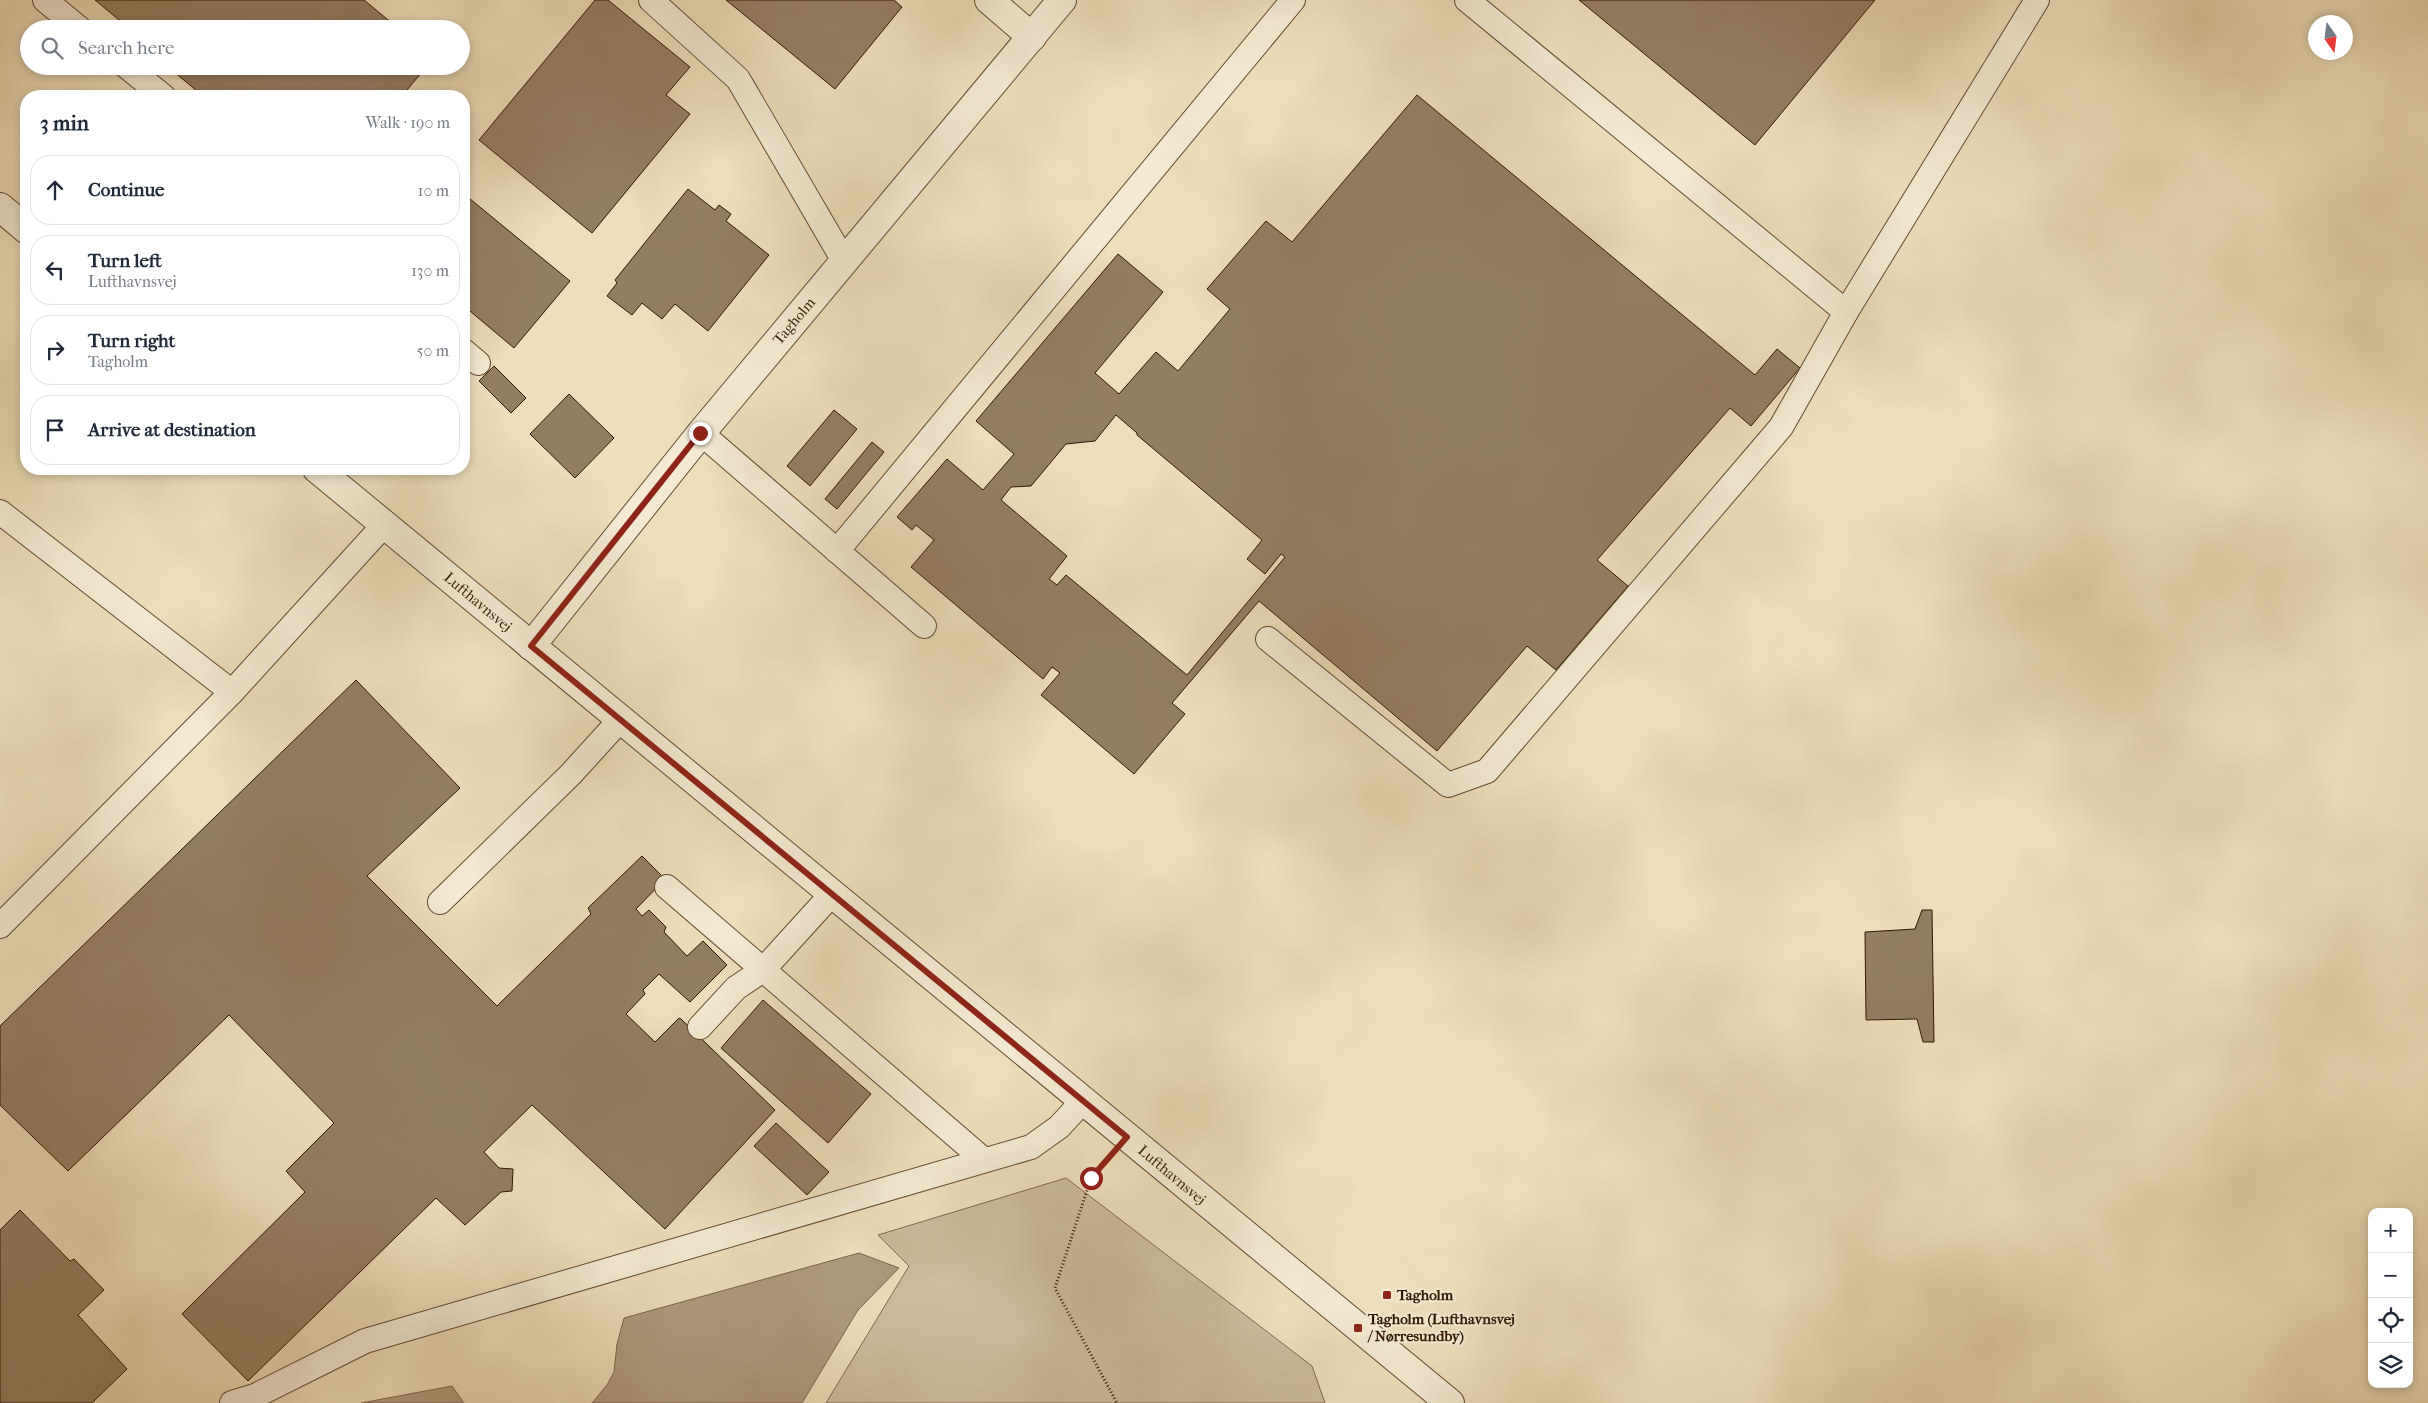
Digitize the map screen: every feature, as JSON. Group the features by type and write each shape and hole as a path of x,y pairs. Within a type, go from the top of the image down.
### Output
{"street":[{"path":"989,0 1032,37"},
{"name":"Tagholm","path":"531,646 700,433 1062,0"},
{"path":"0,207 20,224"},
{"name":"Lufthavnsvej","path":"323,475 1450,1403"}],"lane":[{"path":"44,0 69,20"},
{"path":"651,0 738,79 844,261"},
{"path":"837,551 1293,0"},
{"path":"1467,0 1846,312"},
{"path":"1268,639 1448,785 1487,771 1781,427 1846,312 2037,0"},
{"path":"137,75 156,90"},
{"path":"700,433 924,626"},
{"path":"0,512 232,692"},
{"path":"0,926 232,692 384,525"},
{"path":"440,902 571,774 620,720"},
{"path":"667,887 984,1160"},
{"path":"700,1027 736,988 763,970 832,894"},
{"path":"232,1403 255,1396 365,1341 1031,1147 1059,1127 1083,1101"}],"path":[{"path":"1117,1403 1055,1288 1091,1178 1127,1137"}],"shaded area":[{"path":"1066,1178 1312,1366 1325,1403 826,1403 909,1266 878,1235"},
{"path":"859,1253 899,1268 858,1310 802,1403 592,1403 607,1385 614,1372 617,1344 624,1318"},
{"path":"452,1386 464,1403 361,1403"}],"building":[{"path":"95,0 364,0 388,20 119,20"},
{"path":"595,0 608,0 690,67 666,95 690,114 592,233 479,140"},
{"path":"726,0 894,0 902,7 835,89"},
{"path":"1579,0 1875,0 1755,145"},
{"path":"178,75 420,75 407,90 196,90"},
{"path":"1417,95 1755,375 1777,349 1800,368 1751,426 1730,408 1597,560 1628,586 1556,670 1527,646 1437,751 1259,601 1172,703 1185,714 1134,774 1041,695 1060,673 1052,667 1043,679 911,567 934,540 916,525 912,530 897,517 947,459 983,490 1014,454 976,421 1118,254 1163,292 1095,373 1119,394 1156,352 1178,371 1230,309 1207,289 1266,221 1292,242","holes":["1116,415 1137,435 1262,540 1247,559 1265,574 1281,554 1285,557 1187,675 1066,575 1057,585 1049,579 1067,556 1001,500 1011,487 1031,486 1066,444 1095,441"]},
{"path":"688,189 715,210 719,205 731,214 726,221 769,255 708,331 675,304 662,319 642,303 632,315 607,296 617,283 615,280"},
{"path":"470,199 570,281 514,348 470,311"},
{"path":"494,366 526,398 511,413 479,381"},
{"path":"569,394 614,438 575,478 530,434"},
{"path":"834,410 857,429 810,486 787,466"},
{"path":"872,442 884,452 837,509 825,499"},
{"path":"356,680 460,788 367,876 497,1006 591,914 588,908 642,856 665,879 636,909 642,916 649,910 666,927 664,932 687,956 703,941 727,965 690,1002 659,974 643,990 645,994 626,1014 655,1042 679,1018 681,1019 775,1110 665,1229 532,1105 484,1152 499,1168 513,1169 512,1191 501,1192 465,1225 436,1198 248,1381 182,1314 305,1192 286,1171 334,1123 229,1015 68,1171 0,1105 0,1026"},
{"path":"1922,910 1932,910 1934,1042 1923,1042 1917,1019 1866,1020 1865,932 1915,929"},
{"path":"763,1000 871,1094 828,1143 721,1048"},
{"path":"776,1123 829,1172 807,1195 754,1146"},
{"path":"20,1210 70,1261 74,1259 104,1290 78,1315 127,1369 92,1403 0,1403 0,1230"}],"place":[{"name":"Tagholm","path":"1387,1295"},
{"name":"Tagholm (Lufthavnsvej / Nørresundby)","path":"1358,1328"}],"route":[{"path":"700,433 531,646 1127,1137 1091,1178"}]}
